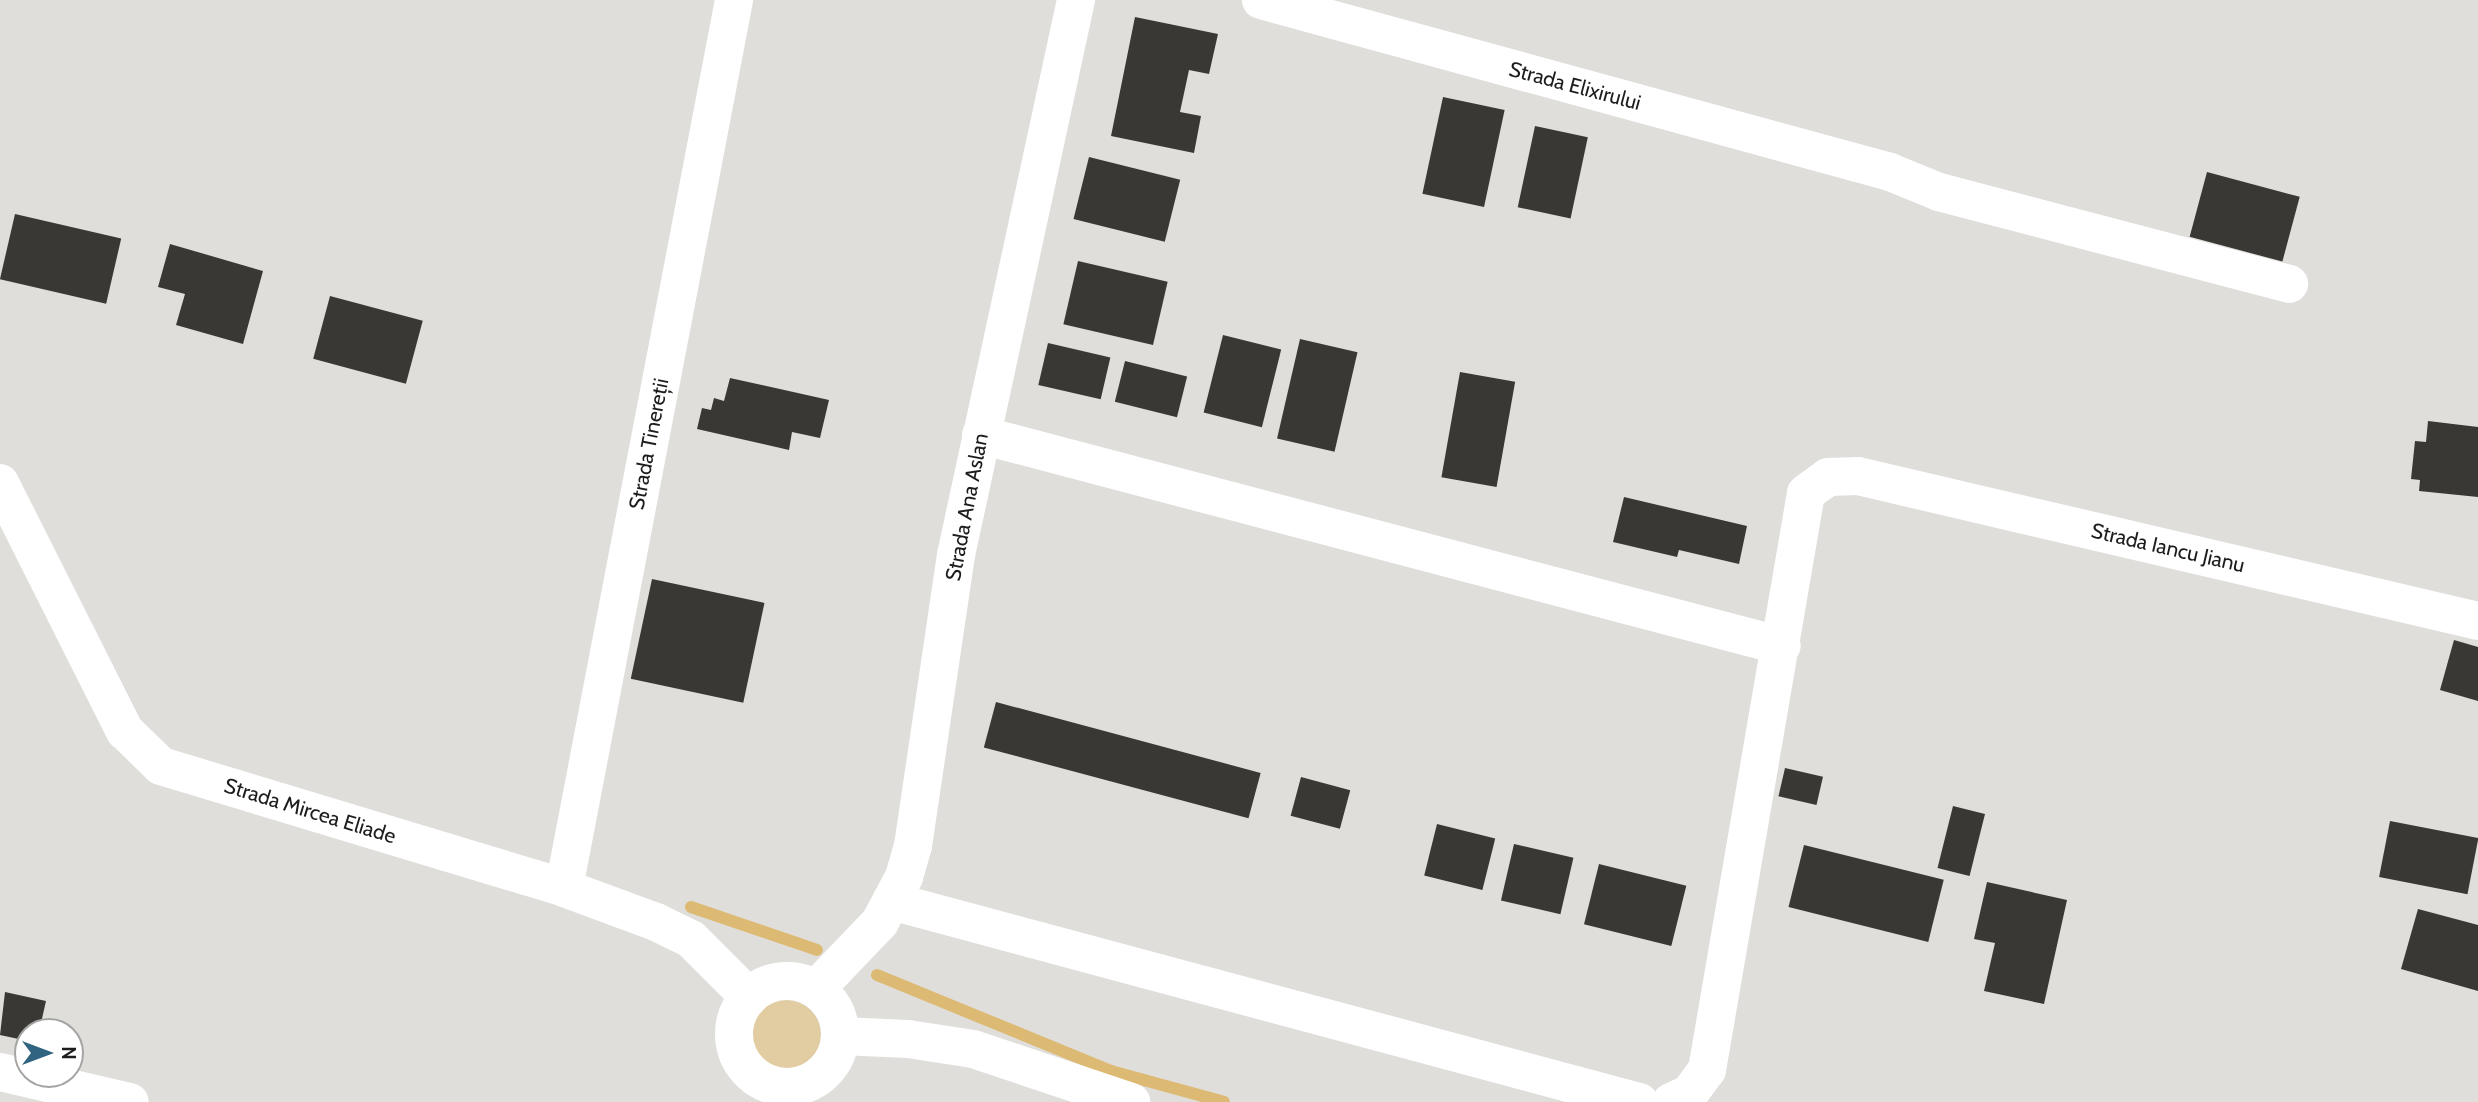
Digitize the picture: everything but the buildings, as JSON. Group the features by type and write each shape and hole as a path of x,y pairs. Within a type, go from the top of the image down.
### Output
{"street":[{"name":"Strada Tinereții","path":"564,888 734,0"},
{"name":"Strada Ana Aslan","path":"816,989 859,948 891,901 913,846 956,555 1076,0"},
{"name":"Strada Elixirului","path":"1261,0 1890,172 1939,192 2288,284"},
{"path":"981,435 1782,646 1707,1070 1690,1094 1671,1102"},
{"name":"Strada Iancu Jianu","path":"1782,646 1806,493 1828,477 1857,475 2478,621"},
{"name":"Strada Mircea Eliade","path":"0,484 125,731 162,766 564,888 691,939 749,997"},
{"path":"891,901 1639,1102"},
{"path":"781,981 816,989 830,1001 841,1036 828,1069 815,1081 760,1092 739,1059 734,1043 737,1018 749,997 781,981"},
{"path":"841,1036 908,1039 973,1049 1131,1102"},
{"path":"0,1072 130,1102"}],"shaded area":[{"path":"793,1000 806,1006 815,1015 819,1021 819,1049 811,1060 800,1068 779,1070 761,1060 753,1049 751,1028 761,1010 772,1002"}],"waterway":[{"path":"691,907 817,950"},
{"path":"877,975 1111,1071 1224,1102"}]}
